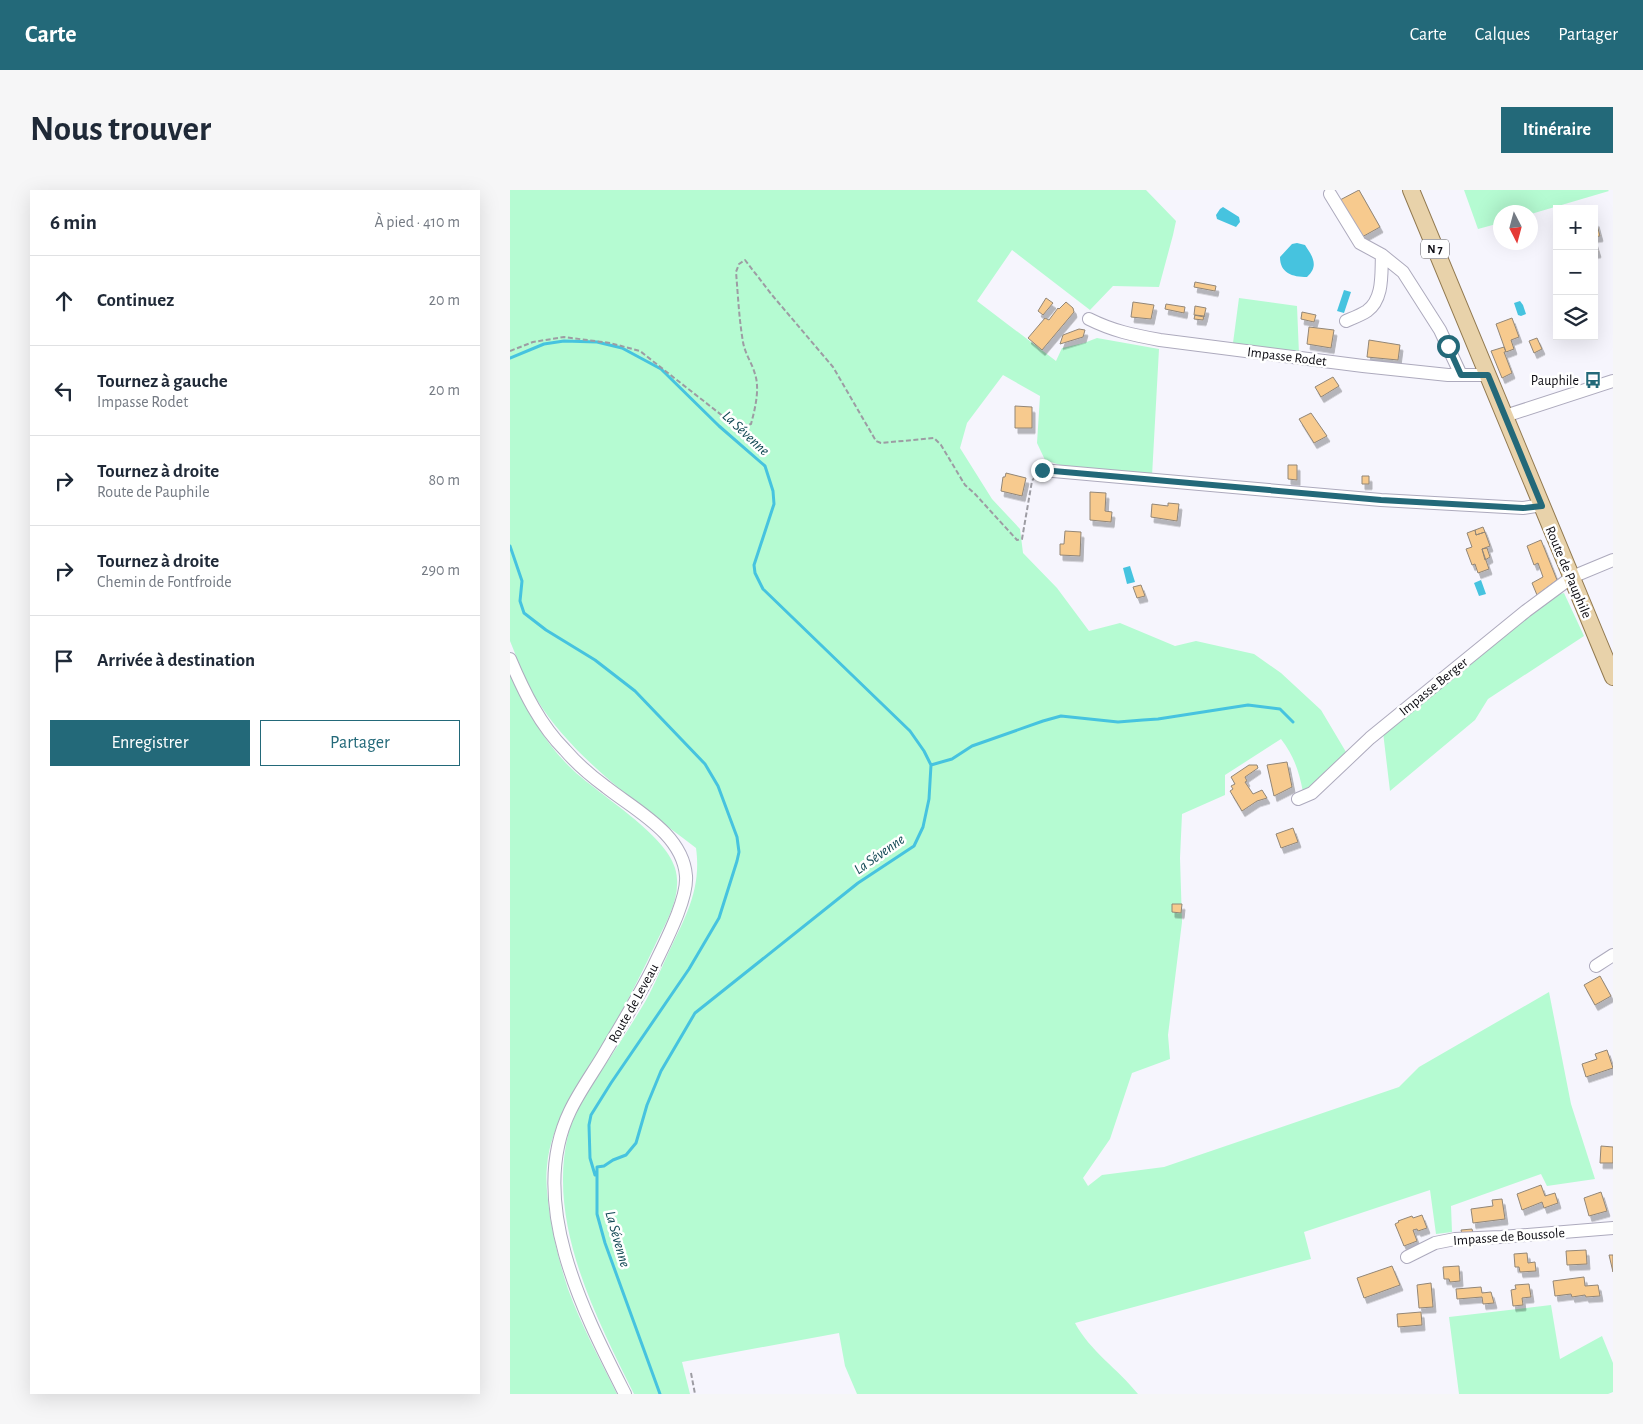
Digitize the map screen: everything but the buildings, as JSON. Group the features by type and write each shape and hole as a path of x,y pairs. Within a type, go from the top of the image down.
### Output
{"main road":[{"name":"Route de Pauphile","path":"1411,190 1613,677"}],"street":[{"path":"1330,194 1360,243 1382,255 1403,272 1440,330 1461,375"},
{"path":"1346,321 1366,312 1376,301 1380,286 1382,255"},
{"name":"Impasse Rodet","path":"1089,319 1108,329 1129,335 1160,340 1363,366 1461,375 1488,375"},
{"path":"1505,416 1613,381"},
{"path":"1042,470 1381,500 1523,508 1542,506"},
{"name":"Impasse Berger","path":"1298,800 1312,793 1351,754 1526,611 1572,577 1613,560"},
{"name":"Route de Leveau","path":"510,659 536,712 564,749 586,771 643,815 671,840 684,865 686,877 682,902 658,956 636,1002 570,1112 557,1154 555,1200 560,1235 568,1264 587,1314 624,1394"},
{"path":"1596,966 1613,955"},
{"name":"Impasse de Boussole","path":"1407,1256 1435,1244 1455,1239 1613,1228"}],"path":[{"path":"510,351 533,342 564,337 610,342 640,351 738,428 751,424 756,407 756,377 752,364 745,353 736,272 738,264 745,260 833,367 876,441 881,443 934,438 941,445 965,485 1017,540 1022,539 1032,481 1042,470"},
{"path":"690,1373 695,1394"}],"green space":[{"path":"510,190 1146,190 1176,221 1159,287 1113,286 1090,310 1012,250 977,301 1056,361 1062,348 1097,338 1159,349 1152,476 1063,466 1045,460 1037,443 1040,396 1003,375 967,423 960,448 992,499 1020,529 1023,553 1057,588 1089,631 1120,623 1175,646 1196,641 1254,654 1281,673 1321,710 1346,752 1315,784 1303,792 1295,764 1281,739 1225,775 1225,795 1182,814 1180,858 1182,922 1168,1035 1170,1059 1132,1073 1110,1139 1083,1178 1088,1186 1102,1175 1164,1167 1399,1087 1419,1067 1549,992 1571,1104 1595,1179 1547,1186 1541,1174 1451,1206 1452,1232 1436,1234 1430,1190 1304,1232 1311,1259 1075,1323 1088,1342 1138,1394 857,1394 845,1366 839,1333 682,1362 690,1394 634,1394 605,1334 579,1269 570,1236 564,1202 563,1169 569,1131 581,1103 646,1001 685,917 694,891 697,863 696,848 631,798 589,762 552,722 525,678 510,641"},
{"path":"1464,190 1609,191 1562,205 1553,205 1553,208 1538,212 1538,205 1493,205 1493,225 1478,229"},
{"path":"1239,298 1297,306 1299,354 1233,343"},
{"path":"1564,593 1584,636 1488,699 1475,720 1390,791 1383,732 1556,595"},
{"path":"510,675 530,714 554,750 574,771 631,816 659,842 669,855 677,878 673,907 644,968 625,1006 561,1117 554,1133 546,1172 550,1216 565,1280 585,1329 617,1394 510,1394"},
{"path":"1551,1305 1560,1359 1602,1336 1613,1363 1613,1392 1608,1394 1459,1394 1449,1317"}],"water":[{"path":"1223,207 1239,217 1240,222 1236,227 1217,219 1216,215"},
{"path":"1292,244 1305,245 1314,261 1313,269 1307,277 1292,275 1282,267 1280,257"},
{"path":"1344,290 1351,292 1344,313 1337,311"},
{"path":"1520,301 1526,314 1521,316 1518,315 1514,303"},
{"path":"1130,566 1135,582 1127,584 1123,568"},
{"path":"1481,580 1486,594 1479,596 1474,583"}],"waterway":[{"name":"La Sévenne","path":"510,358 544,344 564,341 597,342 622,348 661,369 719,426 765,466 773,491 774,504 754,565 755,573 763,589 910,731 931,765 929,799 923,827 914,846 858,883 695,1013 661,1071 647,1105 636,1143 626,1155 604,1166 597,1167 597,1214 605,1243 660,1394"},
{"path":"510,546 522,581 520,601 524,613 546,630 595,660 635,691 705,764 718,786 737,837 739,852 719,918 689,969 591,1115 589,1125 590,1158 595,1175"},
{"path":"931,765 952,759 972,746 1061,716 1118,722 1158,719 1248,705 1280,709 1293,722"}],"place":[{"name":"Pauphile","path":"1593,380"}],"route":[{"path":"1042,470 1381,500 1523,508 1542,506 1488,375 1461,375 1448,346"}]}
